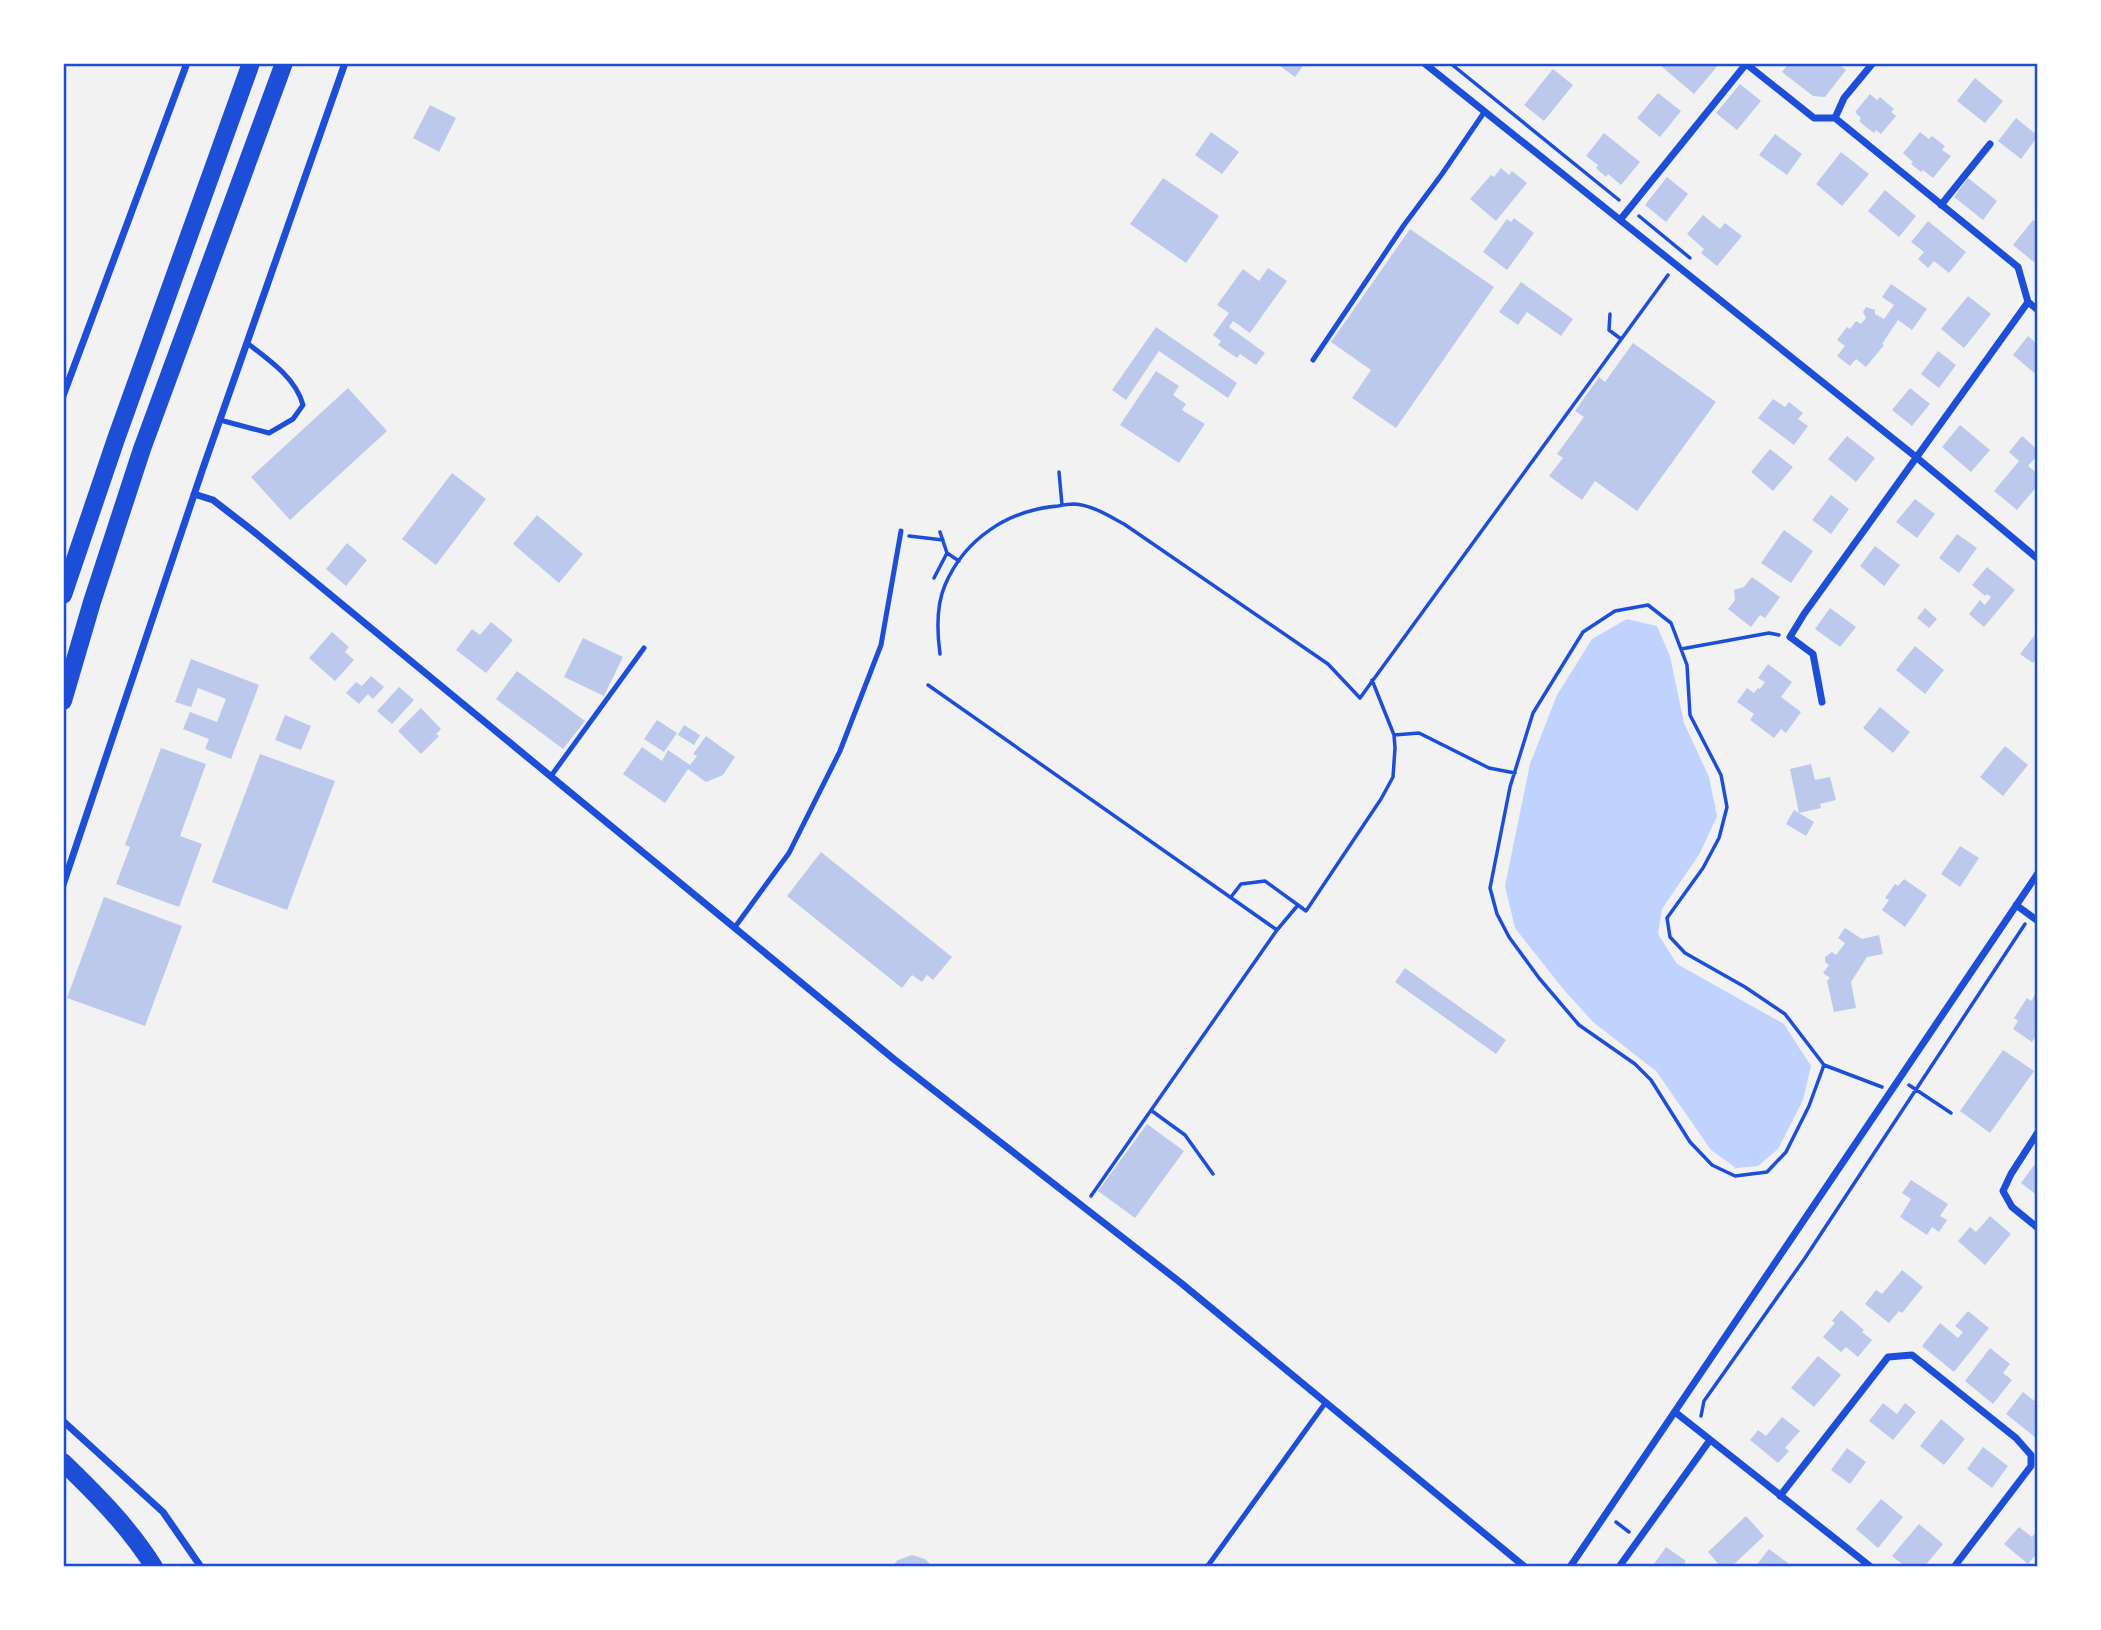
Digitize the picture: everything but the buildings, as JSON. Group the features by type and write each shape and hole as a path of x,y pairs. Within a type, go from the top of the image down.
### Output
{"highway":[{"path":"63,595 251,63"},
{"path":"63,701 92,601 142,449 283,64"},
{"path":"63,1462 105,1503 137,1540 154,1567"}],"street":[{"path":"63,396 187,63"},
{"path":"1424,63 1916,457 2038,559"},
{"path":"1835,118 1844,98 1872,63"},
{"path":"63,885 194,494 343,64"},
{"path":"1620,220 1746,64 1814,118 1835,118 2018,267 2028,302 2038,310"},
{"path":"1941,205 1990,144"},
{"path":"1822,702 1813,654 1790,637 2028,302"},
{"path":"194,494 213,500 253,531 895,1060 1181,1283 1525,1567"},
{"path":"1570,1567 2038,873"},
{"path":"2016,905 2038,921"},
{"path":"2038,1132 2003,1191 2012,1207 2038,1228"},
{"path":"1780,1496 1888,1357 1912,1355 2016,1438 2031,1455 2031,1466 1954,1567"},
{"path":"1675,1412 1871,1567"},
{"path":"63,1421 163,1512 201,1567"},
{"path":"1620,1567 1710,1440"}],"lane":[{"path":"1313,360 1485,111"},
{"path":"220,420 269,433 293,419 303,405 299,391 272,362 247,343"},
{"path":"735,927 789,853 840,751 881,645 901,533"},
{"path":"551,776 644,648"},
{"path":"1208,1567 1326,1402"}],"path":[{"path":"940,654 937,635 944,586 969,548 1006,519 1025,511 1075,504 1099,511 1124,524 1328,664 1360,698 1675,265"},
{"path":"1610,314 1609,330 1621,339"},
{"path":"1059,472 1062,505"},
{"path":"940,532 947,553 959,561"},
{"path":"901,533 943,540"},
{"path":"934,578 947,553"},
{"path":"1824,1065 1809,1106 1786,1152 1767,1172 1735,1176 1712,1165 1690,1142 1651,1080 1635,1064 1579,1025 1509,937 1497,914 1490,888 1510,787 1533,713 1583,632 1615,611 1648,605 1671,624 1687,665 1690,715 1721,775 1727,807 1719,838 1703,868 1667,918 1670,937 1685,953 1745,987 1785,1014 1824,1065 1891,1091 1908,1102"},
{"path":"1681,649 1769,633 1790,637"},
{"path":"1231,897 1241,884 1265,881 1306,911 1381,799 1393,777 1395,748 1394,734 1373,680"},
{"path":"928,685 1277,930"},
{"path":"1394,734 1419,733 1489,768 1515,773"},
{"path":"1083,1207 1277,930 1298,905"},
{"path":"1699,1430 1704,1401 1805,1258 2031,915"},
{"path":"1899,1078 1951,1113"},
{"path":"1152,1111 1185,1135 1213,1174"},
{"path":"1606,1514 1630,1532 1624,1541"}],"water":[{"path":"1627,619 1657,626 1670,656 1684,723 1709,777 1717,816 1700,853 1662,909 1658,934 1677,964 1784,1024 1811,1066 1803,1100 1778,1149 1758,1166 1736,1168 1711,1150 1656,1071 1593,1022 1515,928 1505,886 1530,764 1557,695 1592,639"}]}
